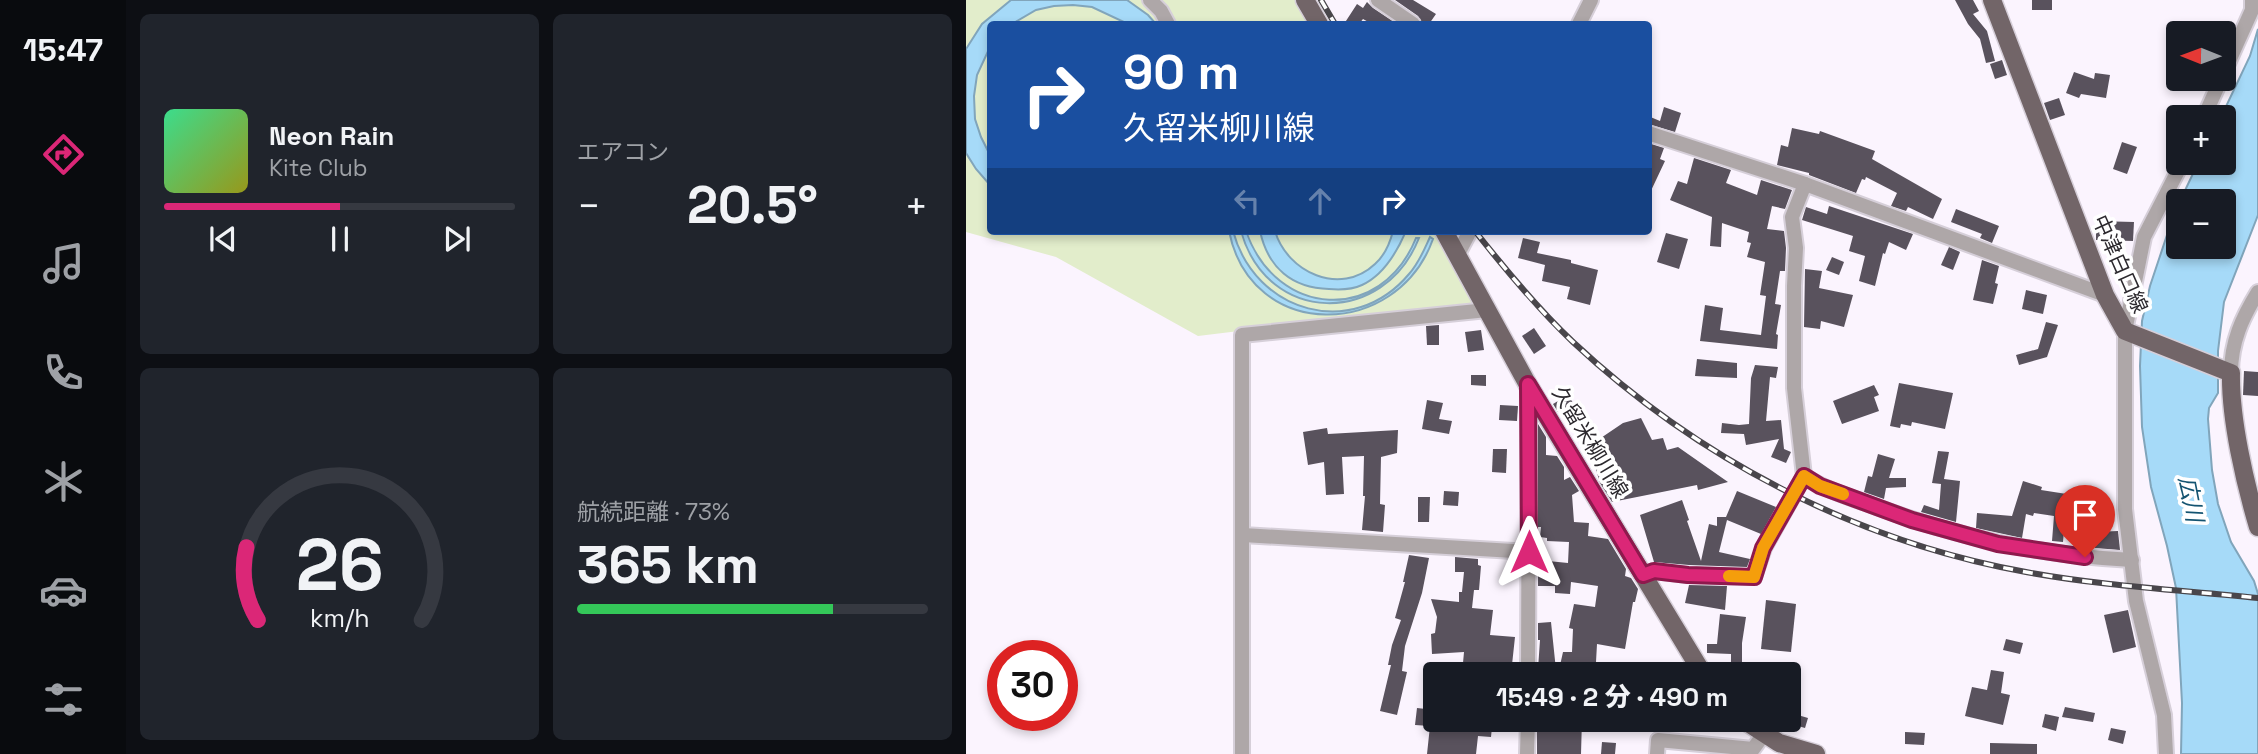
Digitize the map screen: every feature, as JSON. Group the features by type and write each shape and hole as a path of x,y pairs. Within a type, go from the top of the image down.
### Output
{"main road":[{"path":"1305,0 1317,21"},
{"name":"中津白口線","path":"1992,0 2105,295 2128,333 2231,373"},
{"name":"久留米柳川線","path":"1446,235 1528,384 1696,662"},
{"path":"2231,373 2235,422 2258,524"},
{"path":"1762,732 1779,743 1816,754"}],"street":[{"path":"1150,0 1166,21"},
{"path":"1580,21 1591,0"},
{"path":"2236,45 2252,10 2252,0"},
{"path":"1381,1 1409,21"},
{"path":"1652,134 1805,184 2105,295"},
{"path":"2166,754 2164,715 2136,601 2125,509 2128,333 2144,237 2176,175"},
{"path":"1643,575 1654,571 1754,577 1763,548 1804,476 1794,388 1796,248 1792,217 1805,184"},
{"path":"1456,251 1460,251 1468,235"},
{"path":"2231,373 2231,352 2242,318 2258,292"},
{"path":"1242,754 1242,335 1487,310"},
{"path":"2242,318 2258,318"},
{"path":"1528,384 1528,662"},
{"path":"1804,476 1820,486 1912,520 1998,544 2085,557 2132,560"},
{"path":"1242,536 1529,552"},
{"path":"1527,754 1528,732"},
{"path":"1657,754 1658,740 1753,750 1765,734"}],"green space":[{"path":"966,0 1297,0 1309,21 987,21 987,235 1438,235 1478,302 1198,336 1056,257 966,232"}],"water":[{"path":"1011,0 1127,0 1153,21 1122,21 1092,7 1073,5 1036,10 1017,21 987,21 987,53 977,75 974,96 975,119 987,149 987,182 966,153 966,49 982,24"},
{"name":"広川","path":"2258,29 2258,215 2224,302 2218,351 2218,393 2209,408 2208,419 2218,504 2231,542 2254,581 2258,594 2258,754 2181,754 2182,703 2176,588 2151,487 2142,427 2142,321 2166,238 2166,259 2236,259 2236,189 2186,189 2192,175 2236,175 2236,105 2227,105 2233,91 2236,91"},
{"path":"1231,235 1235,235 1245,259 1262,282 1284,298 1308,308 1335,311 1361,307 1386,295 1409,274 1430,237 1433,239 1415,272 1389,296 1358,310 1326,314 1294,309 1265,293 1243,267"},
{"path":"1243,235 1248,235 1260,260 1280,281 1304,294 1329,300 1355,297 1379,286 1400,266 1416,238 1419,238 1402,267 1380,288 1354,300 1327,303 1300,298 1275,284 1255,262"},
{"path":"1261,235 1277,235 1281,246 1303,268 1331,279 1346,279 1361,274 1375,264 1392,235 1404,235 1394,255 1370,281 1358,287 1337,290 1316,288 1293,280 1276,265"}],"building":[{"path":"1395,0 1413,0 1436,14 1431,21 1421,21"},
{"path":"1955,0 1973,0 1979,11 1973,14 1987,31 1995,61 1986,63 1980,39"},
{"path":"2032,0 2052,0 2052,10 2032,10"},
{"path":"1367,2 1392,21 1346,21 1357,4 1363,8"},
{"path":"2002,60 2007,75 1995,79 1990,64"},
{"path":"2074,72 2094,79 2095,73 2110,75 2106,98 2081,94 2079,98 2066,93"},
{"path":"2059,98 2065,115 2050,120 2044,103"},
{"path":"1664,107 1681,113 1675,132 1652,125 1652,118 1660,121"},
{"path":"1792,128 1819,134 1820,131 1875,151 1872,159 1942,199 1933,219 1908,207 1906,211 1891,206 1897,193 1866,177 1865,180 1862,179 1856,193 1809,173 1777,165 1781,145 1788,147"},
{"path":"2122,142 2137,147 2127,174 2113,169"},
{"path":"1652,144 1664,148 1660,159 1665,161 1652,189"},
{"path":"1694,158 1731,170 1726,183 1757,195 1761,180 1792,190 1785,209 1772,206 1767,229 1784,231 1786,248 1785,271 1780,271 1775,304 1781,305 1776,334 1777,349 1700,341 1705,305 1723,308 1720,330 1761,335 1766,296 1760,295 1765,262 1747,257 1751,243 1747,242 1749,232 1722,223 1721,247 1710,246 1712,217 1670,200 1678,181 1687,184"},
{"path":"1829,206 1913,234 1906,250 1889,242 1885,254 1883,253 1875,286 1859,281 1865,256 1849,251 1853,236 1802,220 1806,207 1827,214"},
{"path":"1956,209 1999,226 1992,243 1980,238 1982,234 1951,222"},
{"path":"2096,221 2134,222 2133,241 2096,240"},
{"path":"1666,233 1688,239 1679,269 1657,262"},
{"path":"1523,238 1540,242 1537,253 1571,260 1571,263 1598,270 1590,305 1567,299 1570,287 1542,281 1545,265 1518,258"},
{"path":"1949,247 1960,252 1953,270 1941,265"},
{"path":"1832,257 1844,262 1839,275 1826,270"},
{"path":"1982,260 1999,266 1993,304 1973,300"},
{"path":"1805,269 1822,271 1819,288 1853,295 1844,327 1821,321 1820,329 1804,327"},
{"path":"2026,290 2047,295 2043,314 2022,309"},
{"path":"2046,322 2058,325 2047,357 2019,365 2016,355 2038,349"},
{"path":"1439,325 1439,345 1427,345 1426,326"},
{"path":"1534,328 1546,346 1534,354 1522,336"},
{"path":"1481,330 1484,350 1468,352 1465,332"},
{"path":"1697,359 1737,363 1737,378 1695,376"},
{"path":"1755,365 1778,367 1776,378 1770,377 1766,421 1781,420 1784,449 1791,452 1786,463 1771,457 1779,439 1746,445 1744,434 1721,433 1722,423 1749,424 1751,378"},
{"path":"2244,371 2258,372 2258,396 2243,395"},
{"path":"1471,375 1486,375 1486,386 1471,385"},
{"path":"1899,383 1953,393 1945,429 1912,422 1911,426 1901,424 1900,428 1890,426"},
{"path":"1874,385 1879,395 1874,397 1879,411 1842,424 1833,401"},
{"path":"1568,395 1573,403 1558,412 1553,404"},
{"path":"1427,400 1443,403 1439,419 1452,421 1449,434 1422,429"},
{"path":"1500,405 1518,406 1517,421 1499,420"},
{"path":"1641,418 1652,440 1663,438 1667,450 1678,447 1728,482 1698,490 1697,485 1612,502 1600,483 1589,446 1623,423"},
{"path":"1538,424 1546,437 1546,455 1557,456 1564,467 1564,480 1570,477 1579,491 1572,495 1574,522 1589,523 1588,536 1608,539 1626,569 1625,576 1631,578 1638,589 1633,602 1625,649 1597,644 1596,662 1561,662 1563,652 1572,652 1573,629 1569,628 1574,604 1595,607 1598,586 1571,582 1570,594 1555,593 1555,586 1538,586 1538,560 1568,563 1569,542 1547,541 1547,538 1540,537 1541,527 1538,527"},
{"path":"1327,428 1328,434 1398,430 1397,453 1381,457 1380,504 1385,505 1383,532 1362,530 1364,456 1342,457 1344,494 1326,495 1324,462 1308,465 1303,432"},
{"path":"1493,449 1507,449 1506,473 1492,472"},
{"path":"1938,451 1949,452 1944,479 1960,481 1956,522 1921,512 1924,505 1939,510 1941,484 1932,483"},
{"path":"1878,454 1895,459 1889,478 1906,478 1906,487 1886,488 1884,499 1864,492 1868,476 1872,477"},
{"path":"2023,481 2042,487 2041,490 2073,495 2069,519 2065,518 2063,542 2052,541 2054,516 2026,514 2022,538 1976,528 1977,513 2012,516"},
{"path":"1444,491 1459,492 1458,506 1443,505"},
{"path":"1737,491 1776,507 1761,534 1727,520 1719,552 1750,559 1747,567 1654,562 1640,515 1682,500 1701,561 1709,524 1717,526 1717,517 1726,517"},
{"path":"1418,497 1430,497 1429,522 1418,522"},
{"path":"2118,531 2120,550 2095,548 2095,532"},
{"path":"1409,555 1429,558 1422,593 1405,646 1402,671 1407,672 1397,715 1380,711 1391,665 1388,665 1392,645 1401,620 1395,618"},
{"path":"1455,557 1478,559 1478,565 1481,566 1479,590 1474,590 1472,608 1493,610 1490,635 1515,637 1512,662 1463,662 1464,652 1432,654 1431,634 1435,633 1437,617 1431,599 1459,602 1464,572 1455,572"},
{"path":"1689,585 1727,586 1725,610 1685,603"},
{"path":"1766,600 1796,604 1791,652 1761,649"},
{"path":"2128,610 2136,647 2113,653 2104,615"},
{"path":"1720,614 1746,617 1742,662 1731,662 1731,654 1707,653 1707,644 1717,644"},
{"path":"1551,622 1555,662 1538,662 1538,623"},
{"path":"2006,639 2023,643 2020,654 2003,650"},
{"path":"1991,670 2004,672 2001,693 2010,695 2003,725 1965,716 1972,687 1987,690"},
{"path":"2065,707 2095,713 2093,722 2062,717"},
{"path":"1417,708 1423,709 1423,726 1415,725"},
{"path":"2045,714 2059,717 2056,731 2042,727"},
{"path":"1801,716 1808,718 1805,728 1801,727"},
{"path":"2111,728 2126,731 2123,744 2108,740"},
{"path":"1429,732 1492,732 1491,737 1478,736 1476,754 1427,754"},
{"path":"1537,732 1582,732 1581,754 1537,754"},
{"path":"1905,732 1925,733 1924,745 1905,744"},
{"path":"1602,742 1616,743 1615,754 1601,754"},
{"path":"1990,743 2037,744 2037,754 1990,754"}],"railway":[{"path":"1321,0 1333,21"},
{"path":"1478,235 1547,316 1621,384 1673,423 1783,490 1902,540 1963,558 2083,581 2258,598"}],"slow traffic":[{"path":"1729,576 1754,577 1763,548 1804,476 1820,486 1843,494"}],"route":[{"path":"1529,552 1528,384 1643,575 1654,571 1754,577 1763,548 1804,476 1820,486 1912,520 1998,544 2085,557"}]}
